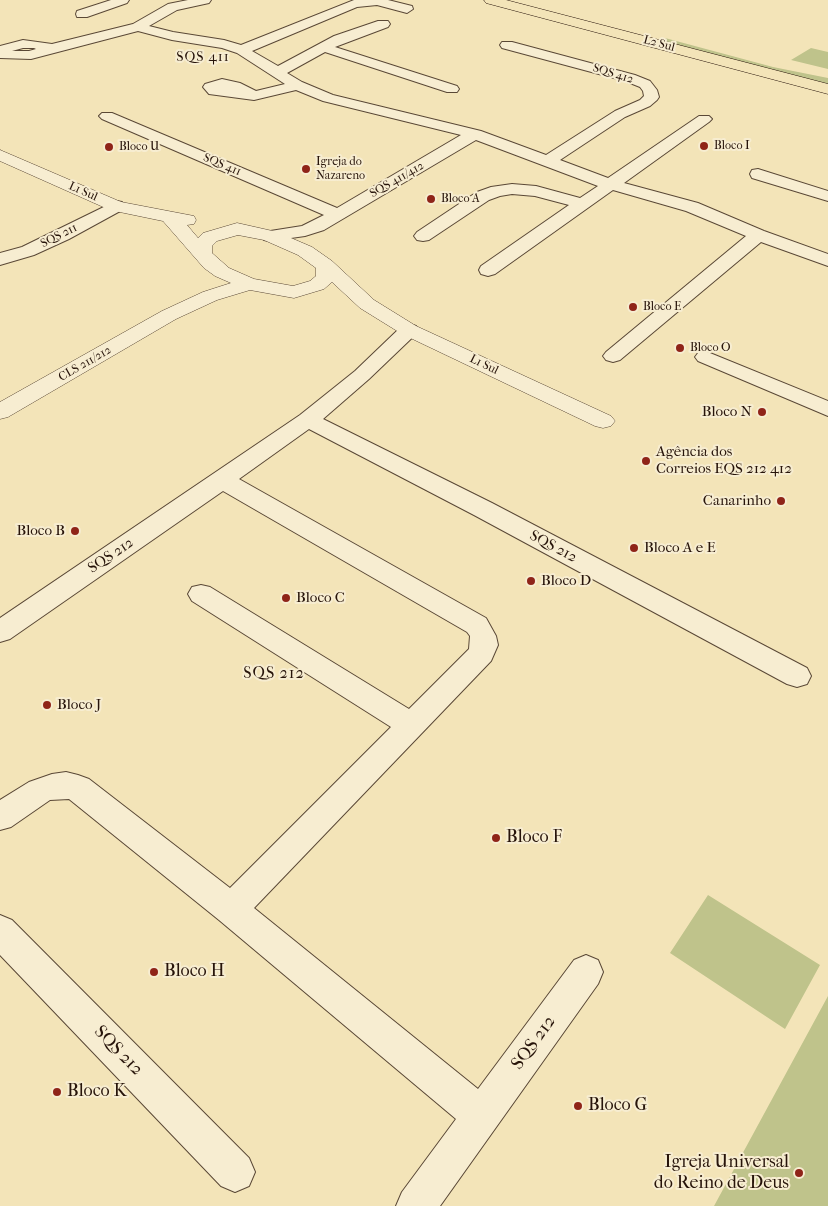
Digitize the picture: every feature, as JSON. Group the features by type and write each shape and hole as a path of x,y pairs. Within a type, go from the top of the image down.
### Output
{"main road":[{"name":"L2 Sul","path":"491,0 623,35 669,38 828,74"},
{"path":"623,35 642,33 641,25"},
{"name":"L2 Sul","path":"669,38 828,89"}],"street":[{"path":"82,14 123,0"},
{"path":"0,52 22,44 52,48 138,27 173,4 205,0"},
{"path":"242,50 354,4 378,1 407,9"},
{"path":"276,73 322,47 383,24"},
{"path":"138,27 172,36 224,44 242,50 297,85 328,98 475,134 611,185 692,206 758,235 828,260"},
{"name":"SQS 412","path":"506,45 630,78 645,84 650,90 652,97 644,103 620,114 548,162"},
{"path":"322,47 452,89"},
{"path":"254,96 268,94 297,85"},
{"name":"SQS 411","path":"107,116 337,214"},
{"path":"488,270 704,119"},
{"name":"SQS 411/412","path":"270,236 305,231 318,226 475,134"},
{"name":"L1 Sul","path":"0,155 116,206 237,228 270,236 305,251 324,265 367,304 410,330 603,422"},
{"path":"758,174 828,196"},
{"path":"423,236 483,196 512,189 536,191 584,204"},
{"name":"SQS 211","path":"0,259 28,251 64,235 116,206"},
{"path":"170,217 202,259 222,272 250,284"},
{"name":"SQS 411/412","path":"305,251 306,242 318,226"},
{"name":"CLS 211/212","path":"169,314 197,292 202,259 202,244 210,237 237,228"},
{"path":"613,356 758,235"},
{"path":"294,292 307,289 324,278 327,272 324,265"},
{"name":"L1 Sul","path":"250,284 367,304"},
{"name":"CLS 211/212","path":"0,412 169,314 210,296 250,284"},
{"path":"230,290 324,297"},
{"name":"SQS 212","path":"0,632 308,420 362,375 410,330"},
{"path":"705,357 828,409"},
{"name":"SQS 212","path":"308,420 483,509 797,676"},
{"path":"222,480 477,625 483,636 484,645 481,654 230,909"},
{"path":"201,594 412,725"},
{"path":"0,817 40,791 66,785 78,788 230,909 481,1115"},
{"name":"SQS 212","path":"0,931 235,1172"},
{"name":"SQS 212","path":"416,1206 586,972"}],"green space":[{"path":"665,38 773,67 828,78 828,84 661,41"},
{"path":"811,48 828,52 828,69 791,60"},
{"path":"708,895 820,965 785,1029 670,953"},
{"path":"828,996 828,1206 714,1206"}],"place":[{"name":"Bloco I","path":"704,146"},
{"name":"Bloco U","path":"109,147"},
{"name":"Igreja do Nazareno","path":"306,169"},
{"name":"Bloco A","path":"431,199"},
{"name":"Bloco E","path":"633,307"},
{"name":"Bloco O","path":"680,348"},
{"name":"Bloco N","path":"762,412"},
{"name":"Agência dos Correios EQS 212 412","path":"646,461"},
{"name":"Canarinho","path":"781,501"},
{"name":"Bloco B","path":"75,531"},
{"name":"Bloco A e E","path":"634,548"},
{"name":"Bloco D","path":"531,581"},
{"name":"Bloco C","path":"286,598"},
{"name":"Bloco J","path":"47,705"},
{"name":"Bloco F","path":"496,838"},
{"name":"Bloco H","path":"154,972"},
{"name":"Bloco K","path":"57,1092"},
{"name":"Bloco G","path":"578,1106"},
{"name":"Igreja Universal do Reino de Deus","path":"799,1173"}],"district":[{"name":"SQS 411","path":"203,58"},
{"name":"SQS 212","path":"274,674"}]}
